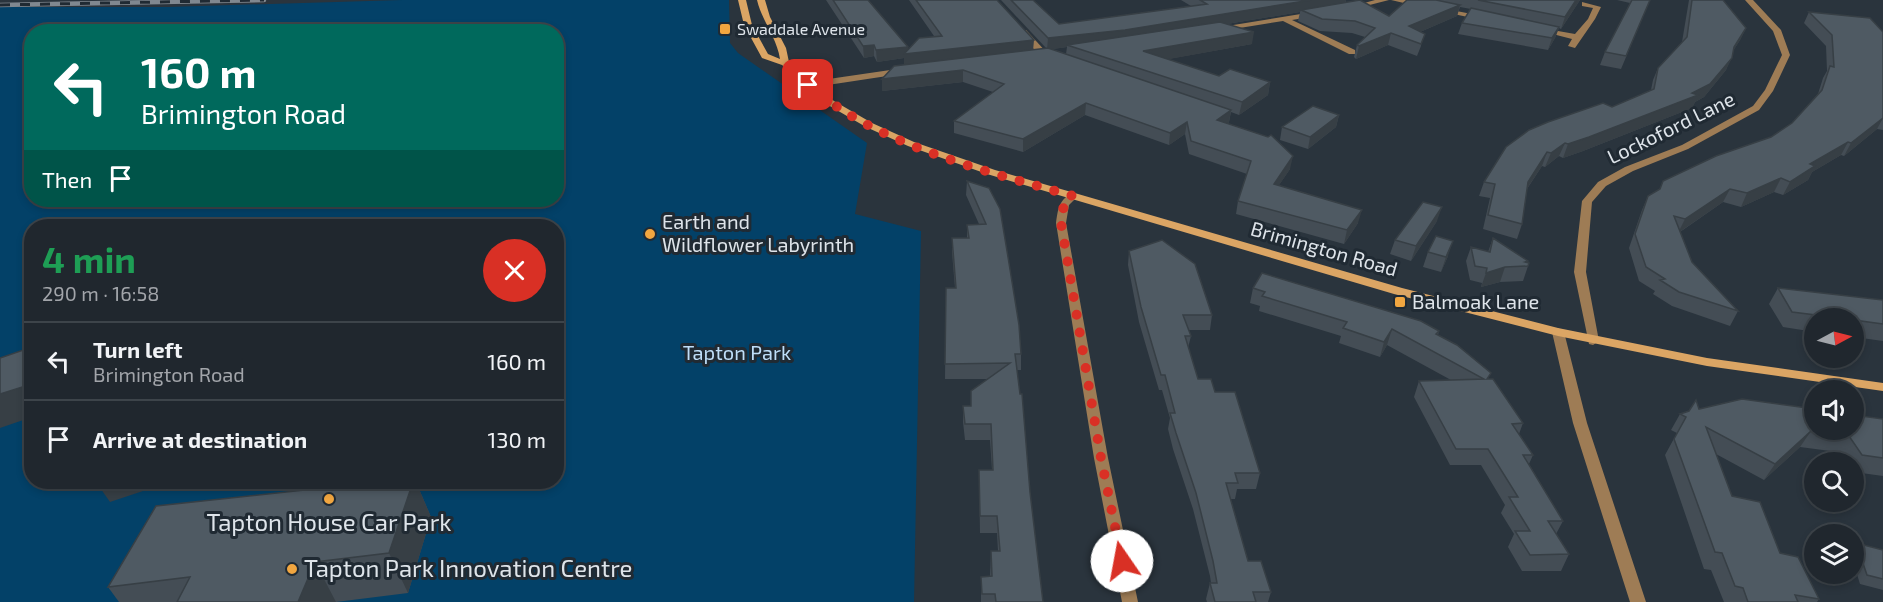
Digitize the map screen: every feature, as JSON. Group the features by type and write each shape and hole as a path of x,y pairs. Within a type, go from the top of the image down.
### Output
{"main road":[{"name":"Brimington Road","path":"742,0 744,13 757,45 765,56 785,63 831,103 869,125 911,144 1073,196 1398,291 1593,341 1707,362 1883,387"},
{"name":"Brimington Road","path":"761,0 772,33 785,53 785,63"}],"street":[{"path":"1347,9 1385,0"},
{"path":"1395,0 1497,21"},
{"name":"Lockoford Lane","path":"1593,341 1580,272 1587,201 1602,184 1611,179 1684,147 1756,108 1769,90 1786,55 1777,30 1749,0"},
{"path":"1572,46 1576,38 1592,22 1597,7 1585,4"},
{"path":"1214,30 1326,12"},
{"path":"1284,19 1352,52"},
{"path":"1016,24 1046,55"},
{"path":"1531,28 1576,38"},
{"path":"1034,57 1059,56"},
{"path":"808,85 915,69"},
{"path":"1073,196 1064,204 1061,223 1101,458 1130,602"},
{"path":"1558,332 1580,423 1638,602"}],"green space":[{"name":"Tapton Park","path":"402,0 729,0 730,43 738,53 867,143 855,214 921,231 914,602 0,602 0,7 168,7"}],"building":[{"path":"833,0 868,0 908,47 876,50 874,45 863,46"},
{"path":"916,0 997,0 1034,40 904,54 919,38 942,36"},
{"path":"1011,0 1033,0 1059,24 1207,4 1200,0 1311,0 1125,30 1048,38"},
{"path":"1360,0 1389,16 1407,0 1436,0 1460,5 1409,26 1425,34 1421,44 1391,33 1359,46 1357,45 1375,28 1355,21 1322,19 1301,10"},
{"path":"1478,0 1576,0 1565,17"},
{"path":"1632,0 1650,0 1626,56 1605,52"},
{"path":"1692,0 1723,0 1746,28 1734,47 1732,58 1710,84 1692,93 1698,95 1589,137 1565,143 1551,153 1547,152 1528,182 1522,224 1488,215 1495,184 1484,182 1506,147 1529,130 1548,122 1603,103 1612,107 1654,89 1658,68 1687,37"},
{"path":"1471,8 1559,27 1552,38 1462,23"},
{"path":"1809,12 1870,18 1883,32 1883,118 1851,143 1848,142 1810,164 1815,166 1790,182 1781,178 1747,193 1730,189 1685,219 1674,216 1692,262 1738,311 1679,292 1660,280 1665,279 1646,267 1635,234 1648,196 1660,189 1663,181 1716,156 1771,137 1792,123 1822,90 1830,66 1834,67 1832,35"},
{"path":"1220,22 1254,32 1143,51 1219,76 1230,69 1270,82 1242,102 1067,45"},
{"path":"1048,48 1231,110 1217,120 1268,137 1271,135 1293,156 1274,184 1362,210 1347,230 1238,201 1251,161 1191,141 1187,122 1170,133 1086,103 1023,139 954,121 1004,84 963,70 882,79 894,66"},
{"path":"1313,106 1339,115 1310,137 1282,127"},
{"path":"967,181 989,188 1000,209 1019,325 1021,354 1015,354 1020,394 1022,394 1030,492 1043,602 996,602 995,594 982,594 981,577 992,576 991,551 1000,551 997,516 980,516 979,470 993,470 991,424 965,424 963,406 971,406 971,391 1010,363 945,364 946,288 956,288 952,238 969,238 967,225 986,224"},
{"path":"1423,202 1442,207 1416,246 1395,240"},
{"path":"1436,236 1453,241 1446,257 1428,252"},
{"path":"1493,238 1528,261 1525,262 1529,263 1528,266 1505,267 1486,273 1487,268 1475,266 1471,247 1490,252"},
{"path":"1162,240 1195,264 1212,315 1183,315 1191,336 1185,336 1198,379 1211,379 1215,392 1235,392 1260,473 1235,473 1238,483 1226,483 1248,561 1261,561 1271,592 1253,592 1256,602 1215,602 1210,583 1217,583 1213,561 1196,493 1170,413 1175,413 1165,375 1161,375 1141,307 1129,251"},
{"path":"1262,273 1421,321 1439,331 1436,334 1457,345 1491,373 1487,379 1493,379 1523,423 1512,424 1533,455 1523,455 1563,521 1548,521 1569,554 1530,555 1515,531 1530,531 1509,497 1518,497 1488,449 1456,449 1419,381 1484,379 1392,329 1384,342 1343,328 1347,322 1262,296 1265,292 1253,288"},
{"path":"1778,288 1883,300 1883,324 1864,321 1864,308 1804,308 1804,314 1792,312"},
{"path":"24,350 24,386 0,394 0,358"},
{"path":"1742,399 1804,407 1804,437 1775,464 1706,427 1732,496 1760,502 1780,553 1798,557 1804,569 1804,584 1812,584 1819,599 1795,595 1798,602 1748,602 1743,588 1735,586 1722,553 1715,552 1674,439 1686,417 1680,414 1689,411 1696,400 1699,409"},
{"path":"1864,416 1883,419 1883,458 1864,455 1864,452 1860,452 1852,440 1864,440"},
{"path":"313,489 411,489 389,553 315,562 298,602 177,602 190,577 108,587 156,506"},
{"path":"1864,545 1883,550 1883,579 1867,575 1864,566"}],"railway":[{"path":"0,5 264,0"}],"place":[{"name":"Swaddale Avenue","path":"725,29"},
{"name":"Earth and Wildflower Labyrinth","path":"650,234"},
{"name":"Balmoak Lane","path":"1400,302"},
{"name":"Tapton House Car Park","path":"329,499"},
{"name":"Tapton Park Innovation Centre","path":"292,569"}],"route":[{"path":"808,85 831,103 869,125 911,144 991,172 1073,196 1064,204 1061,223 1101,458 1122,561"}]}
